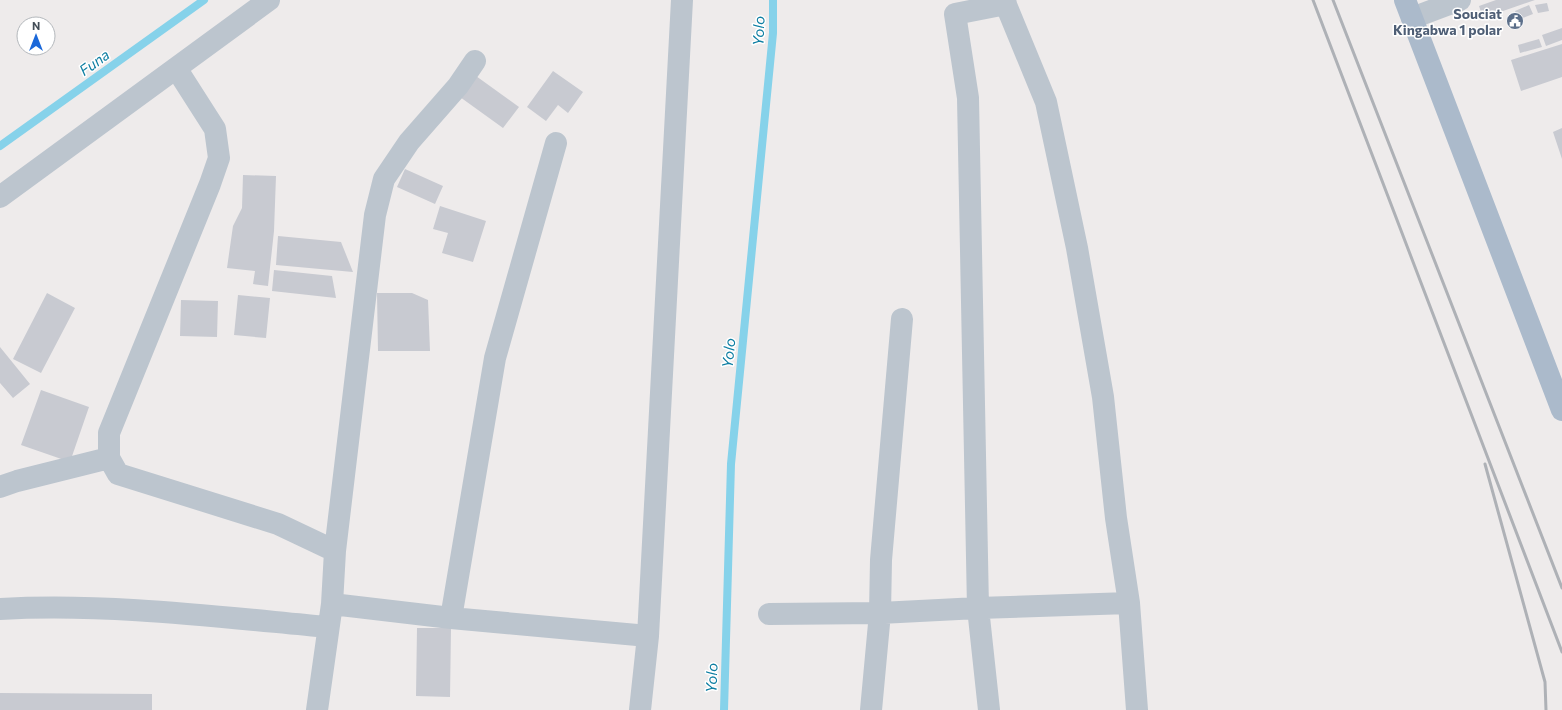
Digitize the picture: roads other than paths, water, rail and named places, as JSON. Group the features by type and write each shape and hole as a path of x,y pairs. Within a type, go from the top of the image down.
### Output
{"main road":[{"path":"1408,9 1562,410"}],"street":[{"path":"0,197 269,0"},
{"path":"640,710 648,636 682,0"},
{"path":"1408,9 1460,0"},
{"path":"989,710 978,608 968,98 955,14 1005,2 1046,102 1077,248 1103,397 1116,518 1129,603 1137,710"},
{"path":"317,710 332,604 335,551 375,215 384,179 409,142 458,86 475,61"},
{"path":"176,68 215,129 219,158 210,184 109,434 109,458 118,474 278,524 335,551"},
{"path":"451,618 495,358 556,143"},
{"path":"871,710 880,613 881,560 902,319"},
{"path":"0,487 17,481 109,458"},
{"path":"769,614 880,613 1129,603"},
{"path":"332,604 451,618 648,636"},
{"path":"0,609 41,607 143,611 328,627"}],"waterway":[{"name":"Funa","path":"0,146 204,0"},
{"name":"Yolo","path":"724,710 731,464 773,33 773,0"}],"railway":[{"path":"1313,0 1562,652"},
{"path":"1333,0 1562,588"},
{"path":"1485,464 1545,682 1546,710"}],"place":[{"name":"Souciat Kingabwa 1 polar","path":"1515,21"}]}
